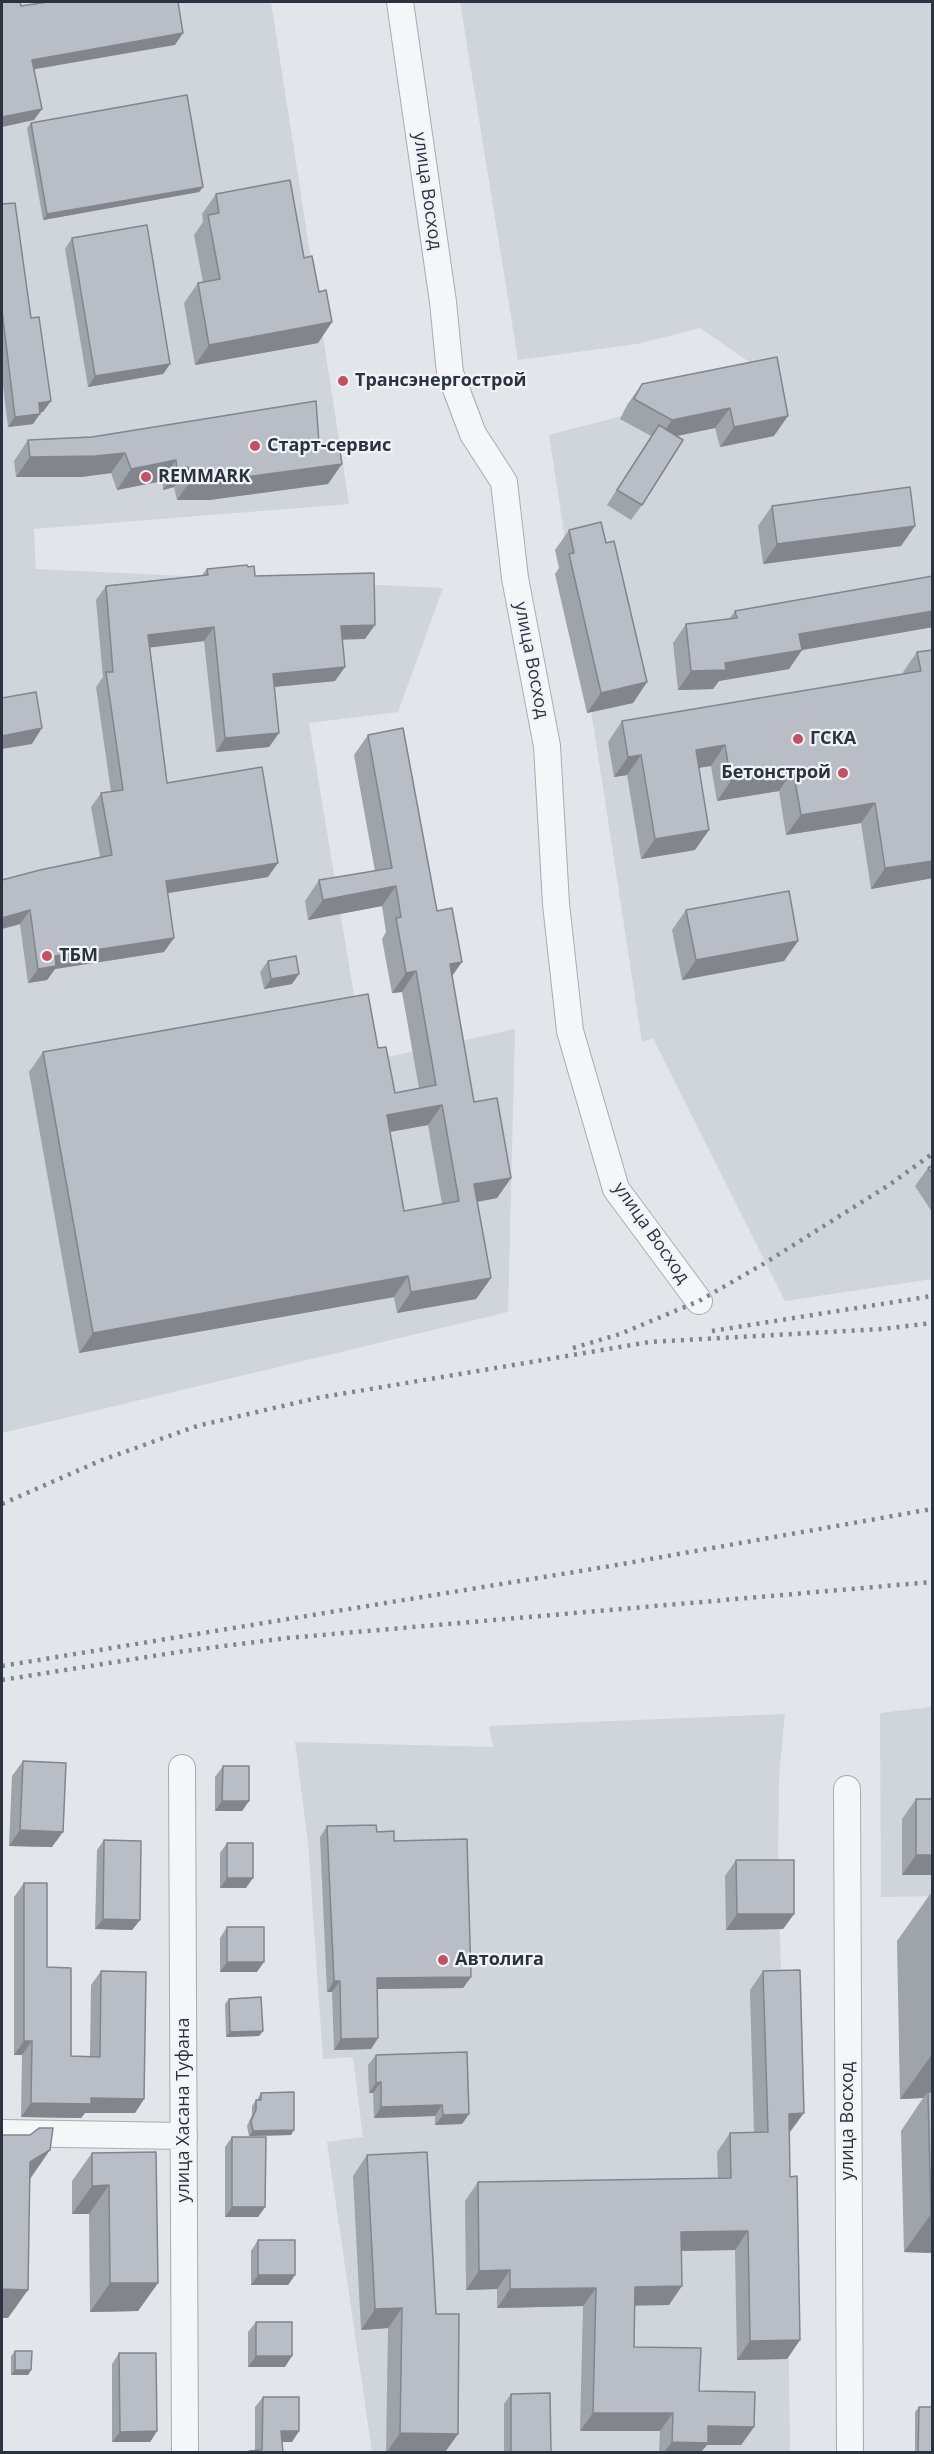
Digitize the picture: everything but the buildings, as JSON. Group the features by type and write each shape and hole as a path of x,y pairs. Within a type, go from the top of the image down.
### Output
{"street":[{"name":"улица Восход","path":"400,2 443,302 450,373 473,434 504,482 515,578 547,746 556,904 570,1030 616,1189 699,1301"},
{"name":"улица Хасана Туфана","path":"182,1768 185,2452"},
{"name":"улица Восход","path":"847,1789 850,2452"},
{"path":"2,2133 184,2136"}],"shaded area":[{"path":"2,2 271,2 349,504 34,529 36,569 443,588 398,712 309,723 365,1062 515,1029 508,1312 2,1433"},
{"path":"460,2 932,2 932,1279 785,1301 653,1038 642,1042 549,435 771,377 700,328 637,344 518,360"},
{"path":"932,1707 932,1896 881,1897 880,1713"},
{"path":"785,1714 779,1776 778,1871 786,2144 790,2452 372,2452 327,2142 363,2137 353,2057 323,2059 308,1842 295,1742 493,1747 489,1726"}],"railway":[{"path":"573,1348 620,1334 699,1301 765,1263 889,1185 932,1154"},
{"path":"712,1331 932,1296"},
{"path":"2,1504 102,1460 197,1426 317,1398 650,1342 882,1329 932,1323"},
{"path":"2,1666 611,1566 932,1509"},
{"path":"2,1680 185,1651 287,1638 932,1582"}],"place":[{"name":"Трансэнергострой","path":"343,381"},
{"name":"Старт-сервис","path":"255,446"},
{"name":"REMMARK","path":"146,477"},
{"name":"ГСКА","path":"798,739"},
{"name":"Бетонстрой","path":"843,773"},
{"name":"ТБМ","path":"47,956"},
{"name":"Автолига","path":"443,1960"}]}
